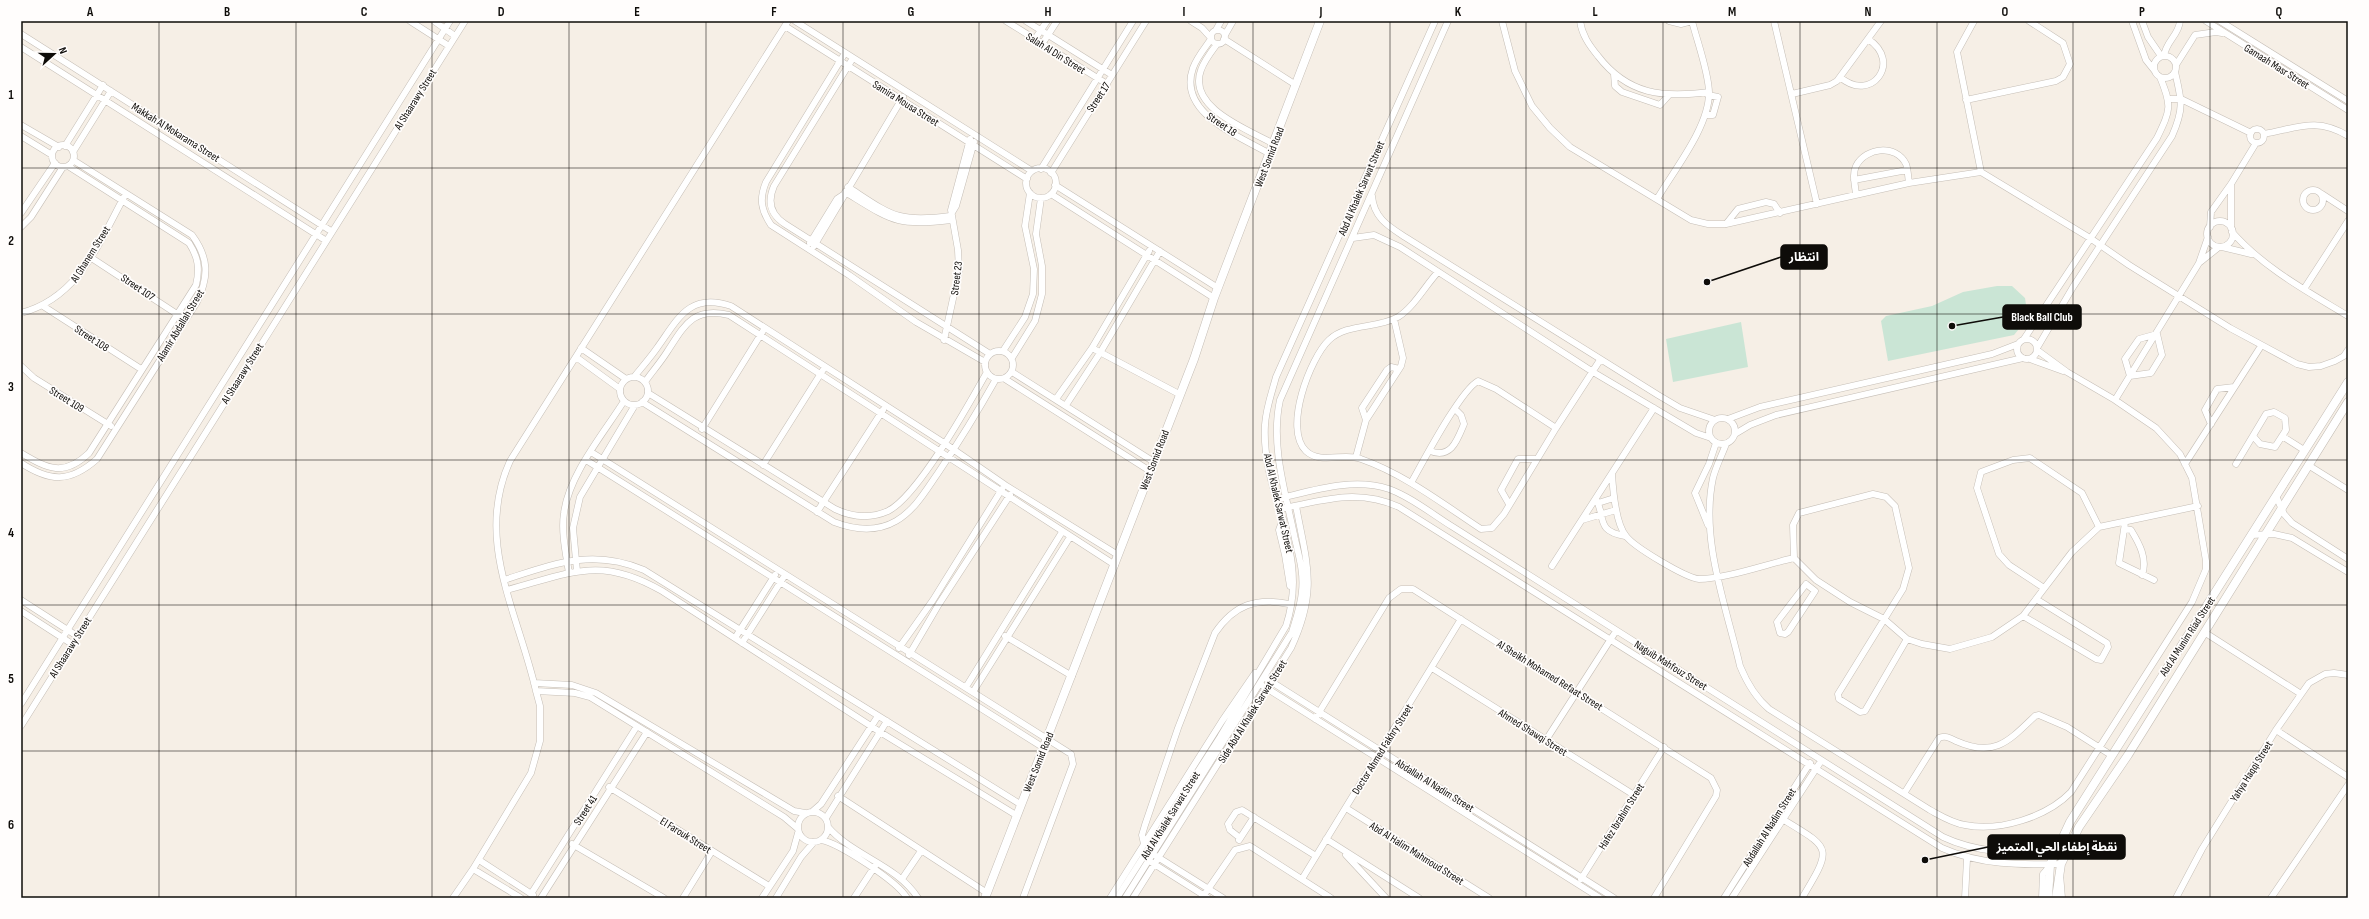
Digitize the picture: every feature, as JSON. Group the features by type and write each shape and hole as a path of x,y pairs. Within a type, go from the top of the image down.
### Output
{"street":[{"path":"410,21 449,46"},
{"path":"434,21 455,36"},
{"name":"Al Shaarawy Street","path":"21,704 450,21"},
{"name":"Al Shaarawy Street","path":"21,726 325,240 465,21"},
{"name":"Samira Mousa Street","path":"795,21 1032,171"},
{"name":"Salah Al Din Street","path":"1006,21 1106,84"},
{"name":"Salah Al Din Street","path":"1026,21 1112,75"},
{"path":"1035,39 1046,21"},
{"path":"1042,44 1056,21"},
{"name":"Street 17","path":"1041,169 1133,21"},
{"name":"Street 17","path":"1051,173 1146,21"},
{"path":"1192,21 1202,28 1217,44 1224,37 1233,21"},
{"path":"1215,30 1221,21"},
{"name":"West Somid Road","path":"986,895 1020,804 1046,744 1115,565 1214,298 1320,21"},
{"name":"Abd Al Khalek Sarwat Street","path":"1117,898 1121,887 1144,847 1253,680 1286,626 1292,607 1294,569 1284,519 1276,499 1269,465 1265,425 1276,377 1435,21"},
{"name":"Abd Al Khalek Sarwat Street","path":"1125,898 1156,856 1267,680 1292,632 1299,611 1302,590 1301,569 1278,454 1276,431 1280,400 1289,377 1354,238 1448,21"},
{"path":"1502,21 1515,71 1532,106 1550,128 1570,147 1691,220 1708,224 1726,224 1909,183 1981,172 2090,238 2129,265 2261,346 2296,364 2309,367 2335,361 2344,356 2348,350"},
{"path":"1580,21 1586,40 1614,74 1626,83 1644,91 1669,95 1708,94 1718,96 1714,115 1705,115"},
{"path":"1657,199 1705,115 1708,94 1692,21 1681,24 1669,21"},
{"path":"1775,21 1817,204"},
{"path":"1792,94 1830,85 1840,77 1881,21"},
{"path":"1974,21 1957,52 1981,172"},
{"path":"1966,100 2056,81 2063,77 2070,64 2065,46 2029,21"},
{"path":"1372,196 1373,206 1380,220 1600,360 1680,408 1714,420 1724,418 1728,419 1760,407 1984,356 2018,344 2024,339 2157,138 2170,109 2160,78 2146,60 2132,21"},
{"path":"2142,21 2148,37 2163,56 2174,59 2176,65"},
{"path":"2154,70 2156,60 2163,56 2166,44 2176,34 2180,21"},
{"name":"Gamaah Masr Street","path":"2206,21 2348,110"},
{"name":"Gamaah Masr Street","path":"2220,21 2348,101"},
{"path":"453,898 479,860 531,773 536,758 541,724 536,690 504,580 496,540 494,521 500,482 510,461 786,24"},
{"name":"Samira Mousa Street","path":"786,24 840,61 1027,179"},
{"path":"1202,28 1220,30 1224,37 1296,85"},
{"name":"Street 18","path":"1215,30 1193,66 1190,86 1195,101 1206,115 1270,154"},
{"path":"2030,359 2035,355 2053,318 2172,136 2181,116 2181,100 2175,72 2176,65 2196,35 2216,32 2228,35"},
{"name":"Makkah Al Mokarama Street","path":"21,34 167,125 331,231"},
{"path":"1840,77 1848,84 1857,87 1871,83 1882,73 1884,63 1882,53 1877,45 1868,39"},
{"name":"Street 18","path":"1217,44 1200,70 1199,85 1201,94 1207,103 1224,117 1274,144"},
{"name":"Makkah Al Mokarama Street","path":"21,47 325,240"},
{"path":"846,53 766,182 762,192 761,204 764,216 771,225 944,340 985,362"},
{"path":"853,58 770,194 771,208 778,219 990,354"},
{"path":"2160,78 2170,77 2175,72"},
{"path":"1614,74 1615,86 1622,92 1660,105 1669,95"},
{"path":"1408,80 1420,85"},
{"path":"52,155 62,146 103,85"},
{"path":"21,227 36,211 65,166 73,160 72,152 111,90"},
{"path":"809,249 842,202 845,192 906,92"},
{"path":"2168,99 2181,100 2251,133"},
{"path":"2264,134 2317,124 2333,127 2348,136"},
{"path":"21,125 72,152"},
{"path":"161,136 167,125"},
{"path":"2251,133 2254,130 2259,129 2264,134"},
{"path":"2251,133 2252,141 2256,144"},
{"path":"2115,400 2157,334 2199,263 2208,237 2211,212 2231,184 2256,144 2263,141 2264,134"},
{"path":"845,192 897,216 916,219 951,218 973,135"},
{"path":"21,136 52,155 55,163"},
{"path":"1856,194 1854,180 1856,166 1869,152 1876,150 1885,150 1898,156 1906,164 1909,183"},
{"name":"Alamir Abdallah Street","path":"21,463 48,477 66,478 83,472 97,459 186,320 204,288 207,274 206,260 198,243 184,229 73,160"},
{"path":"55,163 65,166"},
{"path":"21,213 55,163"},
{"name":"Alamir Abdallah Street","path":"21,453 50,468 64,469 78,463 89,453 148,358 196,285 199,274 198,263 192,248 180,236 65,166"},
{"path":"1150,471 1005,379 996,379 987,372 985,362 990,354 1003,351 1025,316 1033,294 1034,269 1025,226 1030,193 1026,185 1027,179 1032,171 1041,169 1051,173 1055,186 1218,288"},
{"path":"1854,180 1907,170"},
{"path":"2199,263 2231,240 2231,184"},
{"path":"1030,193 1041,198 1051,194 1055,186"},
{"name":"Al Ghanem Street","path":"21,313 43,306 70,286 90,257 126,192"},
{"path":"1051,194 1214,298"},
{"path":"2322,194 2348,211"},
{"path":"1012,358 1035,321 1042,294 1042,266 1036,234 1041,198"},
{"path":"1726,224 1738,209 1766,202 1774,204 1780,212"},
{"name":"Street 23","path":"944,340 959,271 958,250 951,218"},
{"path":"2304,289 2348,221"},
{"path":"2210,227 2220,222 2232,230 2252,254 2269,267 2348,316"},
{"path":"1354,238 1374,235 1400,246 1438,272 1536,333 1593,372 1696,433 1711,438 1716,443 1726,444"},
{"path":"1400,246 1405,237"},
{"path":"2208,237 2212,244 2252,254"},
{"path":"192,248 198,243"},
{"path":"1056,399 1092,348 1151,246"},
{"path":"1066,405 1100,353 1160,252"},
{"name":"Street 107","path":"90,257 186,320"},
{"path":"1438,272 1409,308 1394,319 1347,330 1330,339 1318,355 1302,392 1297,414 1298,432 1304,450 1318,457 1356,456 1411,483 1481,529 1495,527 1536,459 1600,360"},
{"path":"634,377 674,321 687,309 695,305 713,302 731,306 944,443 1004,485 1118,555"},
{"name":"Street 108","path":"43,306 140,371 148,378"},
{"path":"1114,310 1122,315"},
{"path":"987,372 944,443 939,450 914,487 897,505 877,515 856,516 835,509 823,502 648,393 645,382 681,329 699,315 709,312 729,315 761,334 939,450 949,456 1000,492 1115,565"},
{"path":"1356,456 1366,420 1399,369 1403,358 1394,319"},
{"path":"1536,333 1544,324"},
{"path":"698,435 765,328"},
{"path":"2130,376 2125,359 2138,339 2157,334"},
{"path":"2130,376 2150,373 2162,355 2157,334"},
{"path":"1728,419 1735,427 1735,434 1733,439 1726,444 1716,466 1710,498 1710,529 1717,576 1740,666 1745,678 1760,701 1769,709 1904,792 1930,810 1960,824 1975,827 2019,821 2064,800 2100,748 2192,602 2204,576 2206,561 2198,506 2192,478 2180,454 2156,428 2115,400 2067,372 2037,349 2033,341 2024,339"},
{"path":"2018,344 2017,351 2023,358"},
{"path":"2185,464 2261,346"},
{"path":"581,348 626,379"},
{"path":"1092,348 1179,394"},
{"path":"1003,351 1012,358 1014,366 1012,372 1005,379"},
{"path":"576,357 620,389 624,401"},
{"path":"148,358 154,359 158,363"},
{"path":"1735,434 1750,425 1776,415 2023,358 2067,372"},
{"name":"Street 109","path":"21,366 34,378 116,429"},
{"path":"763,465 825,366"},
{"path":"1366,420 1362,408 1368,396 1387,370 1391,367 1399,369"},
{"path":"1012,372 1154,462"},
{"path":"620,389 626,379 634,377 645,382"},
{"path":"642,402 698,435 834,522 858,529 883,526 905,515 924,493 954,450 996,379"},
{"path":"1411,483 1455,409 1472,386 1480,381 1496,389 1556,428"},
{"name":"Abd Al Munim Riad Street","path":"2048,898 2050,865 2070,822 2348,382"},
{"path":"2211,424 2205,410 2217,389 2234,387"},
{"path":"577,571 573,528 576,506 584,487 635,405 642,402 648,393"},
{"path":"624,401 635,405"},
{"path":"569,573 563,524 565,503 572,484 624,401"},
{"name":"Abd Al Munim Riad Street","path":"2056,898 2060,868 2065,854 2079,828 2187,660 2348,402"},
{"path":"817,512 886,406"},
{"path":"1552,566 1596,501 1654,408"},
{"path":"1430,451 1443,454 1449,451 1464,424 1461,415 1455,409"},
{"path":"2236,464 2266,414 2274,412 2282,414 2286,422 2286,430 2275,447 2270,448 2260,444 2254,436"},
{"path":"1711,438 1709,428 1714,420"},
{"path":"2282,436 2304,450"},
{"path":"1710,529 1695,493 1709,464 1716,443"},
{"path":"592,452 785,575 966,687 1046,744"},
{"path":"2044,588 2009,565 1999,554 1977,488 1981,472 2013,460 2030,458 2082,493 2099,527"},
{"path":"1509,504 1502,492 1502,484 1518,459 1536,459"},
{"path":"586,460 773,578 907,660 1046,744 1069,753 1073,762 1023,898"},
{"path":"1709,464 1716,466"},
{"path":"2308,465 2348,490"},
{"path":"1612,474 1616,510 1625,536"},
{"path":"780,488 785,479"},
{"name":"Naguib Mahfouz Street","path":"1276,499 1325,488 1357,484 1373,485 1389,490 1452,526 1814,756 1955,843 1982,850 2065,854"},
{"path":"897,653 937,593 1004,485"},
{"path":"914,487 924,493"},
{"path":"907,660 939,604 1009,497 1012,490"},
{"path":"1908,639 1865,711 1860,712 1840,700 1838,694 1884,619 1903,589 1910,568 1895,506 1886,497 1873,494 1802,511 1793,525 1794,558 1816,580 1850,602 1884,619 1908,639 1922,644 1950,649 1992,637 2023,616 2072,552 2099,527 2125,526 2198,506"},
{"name":"Naguib Mahfouz Street","path":"1279,509 1342,496 1357,495 1385,500 1399,507 1926,839 1967,859 2003,864 2050,865 2060,868"},
{"path":"2276,496 2282,509 2292,523 2348,559"},
{"path":"1596,501 1614,498"},
{"path":"1596,501 1600,516 1608,530 1625,536 1672,569 1689,577 1699,579 1717,576 1794,558"},
{"path":"897,505 905,515"},
{"name":"Side Abd Al Khalek Sarwat Street","path":"1267,680 1298,633 1309,592 1308,570 1296,506"},
{"path":"1582,520 1600,516 1616,510"},
{"path":"1257,673 1284,622 1289,604 1290,582 1278,530 1284,519"},
{"path":"2125,526 2119,562 2154,580"},
{"path":"2125,526 2131,530 2138,541 2144,561 2142,575"},
{"path":"966,687 998,632 1040,570 1062,532"},
{"path":"2251,535 2265,534 2288,537 2308,546 2348,572"},
{"path":"973,692 1070,537"},
{"path":"2308,546 2313,537"},
{"path":"504,580 567,560 575,559 605,558 644,570 1020,804"},
{"path":"507,590 577,571 604,569 635,576 662,591 880,732 1016,815"},
{"path":"735,638 778,570"},
{"path":"1040,570 1048,574"},
{"path":"742,643 785,575"},
{"path":"1811,587 1816,580"},
{"path":"1805,585 1811,587 1815,591 1788,632 1785,634 1780,633 1777,622 1805,585"},
{"name":"Al Sheikh Mohamed Refaat Street","path":"1315,719 1385,603 1396,592 1407,588 1413,589 1711,778 1717,790 1713,802 1654,898"},
{"path":"1026,591 1034,596"},
{"path":"2023,616 2097,660 2101,660 2108,647 2106,642 2036,599"},
{"path":"21,600 77,636"},
{"path":"1222,898 1144,847 1142,839 1145,825 1175,736 1216,633 1224,620 1234,610 1247,604 1275,601 1289,604"},
{"path":"21,611 72,644"},
{"name":"Doctor Ahmed Fakhry Street","path":"1302,879 1461,619"},
{"path":"1546,740 1616,630"},
{"path":"998,632 1072,676"},
{"path":"2204,632 2301,694"},
{"path":"2178,652 2181,659 2187,660"},
{"path":"986,655 993,659"},
{"name":"Ahmed Shawqi Street","path":"1432,668 1634,795"},
{"name":"Abdallah Al Nadim Street","path":"1257,673 1614,898"},
{"path":"2163,673 2171,675 2173,682"},
{"name":"Yahya Haqqi Street","path":"2176,898 2202,849 2276,730 2301,694 2316,678 2334,673 2348,675"},
{"name":"Abdallah Al Nadim Street","path":"1253,680 1600,898"},
{"path":"534,682 572,685 588,689 646,721 794,811 805,813 813,811 821,804 878,716"},
{"path":"536,690 582,695 641,729 784,817 805,840 814,842 821,840 834,843 898,887 907,898"},
{"path":"1904,792 1939,738 1942,736 1970,747 1988,749 2010,741 2035,716 2042,715 2111,755"},
{"path":"641,729 646,721"},
{"path":"826,818 838,796 887,721"},
{"name":"Street 41","path":"536,897 566,840 602,783 641,729"},
{"name":"Street 41","path":"536,897 574,845 611,788 641,729"},
{"path":"2276,730 2348,777"},
{"name":"Hafez Ibrahim Street","path":"1578,884 1664,747"},
{"name":"Abdallah Al Nadim Street","path":"1724,898 1814,756"},
{"name":"Abdallah Al Nadim Street","path":"1732,898 1821,760"},
{"name":"El Farouk Street","path":"602,783 769,886"},
{"path":"2271,898 2348,785"},
{"path":"838,796 986,895"},
{"name":"Abd Al Halim Mahmoud Street","path":"1346,808 1489,898"},
{"path":"1242,847 1240,838 1230,830 1228,824 1236,812 1242,810 1316,856"},
{"path":"813,811 820,813 826,818 828,827 826,834 821,840"},
{"path":"762,898 793,851 799,820 805,813"},
{"path":"1776,816 1814,839 1823,850 1824,857 1822,866 1802,898"},
{"path":"1240,838 1254,817"},
{"path":"828,827 838,837 902,879 912,888 918,898"},
{"path":"1326,839 1419,898"},
{"path":"566,840 664,898"},
{"path":"776,898 802,857 814,842"},
{"path":"1140,855 1205,897 1208,889 1229,856 1242,847 1257,850 1331,898"},
{"path":"1340,848 1386,898"},
{"path":"683,898 712,851"},
{"path":"902,879 921,851"},
{"path":"1964,898 1967,859"},
{"path":"479,860 536,897"},
{"path":"854,898 877,862"},
{"path":"1133,898 1152,862"},
{"path":"2042,898 2043,874 2050,865"},
{"path":"2060,868 2062,898"},
{"path":"473,869 521,898"},
{"path":"1110,898 1121,887"}],"green space":[{"path":"1997,286 2012,286 2025,298 2028,318 2014,335 1888,361 1881,321 1886,316 1932,306 1963,292"},
{"path":"1741,322 1748,367 1673,382 1666,339"}],"place":[{"name":"انتظار","path":"1707,282"},
{"name":"Black Ball Club","path":"1952,326"},
{"name":"نقطة إطفاء الحي المتميز","path":"1925,860"}]}
